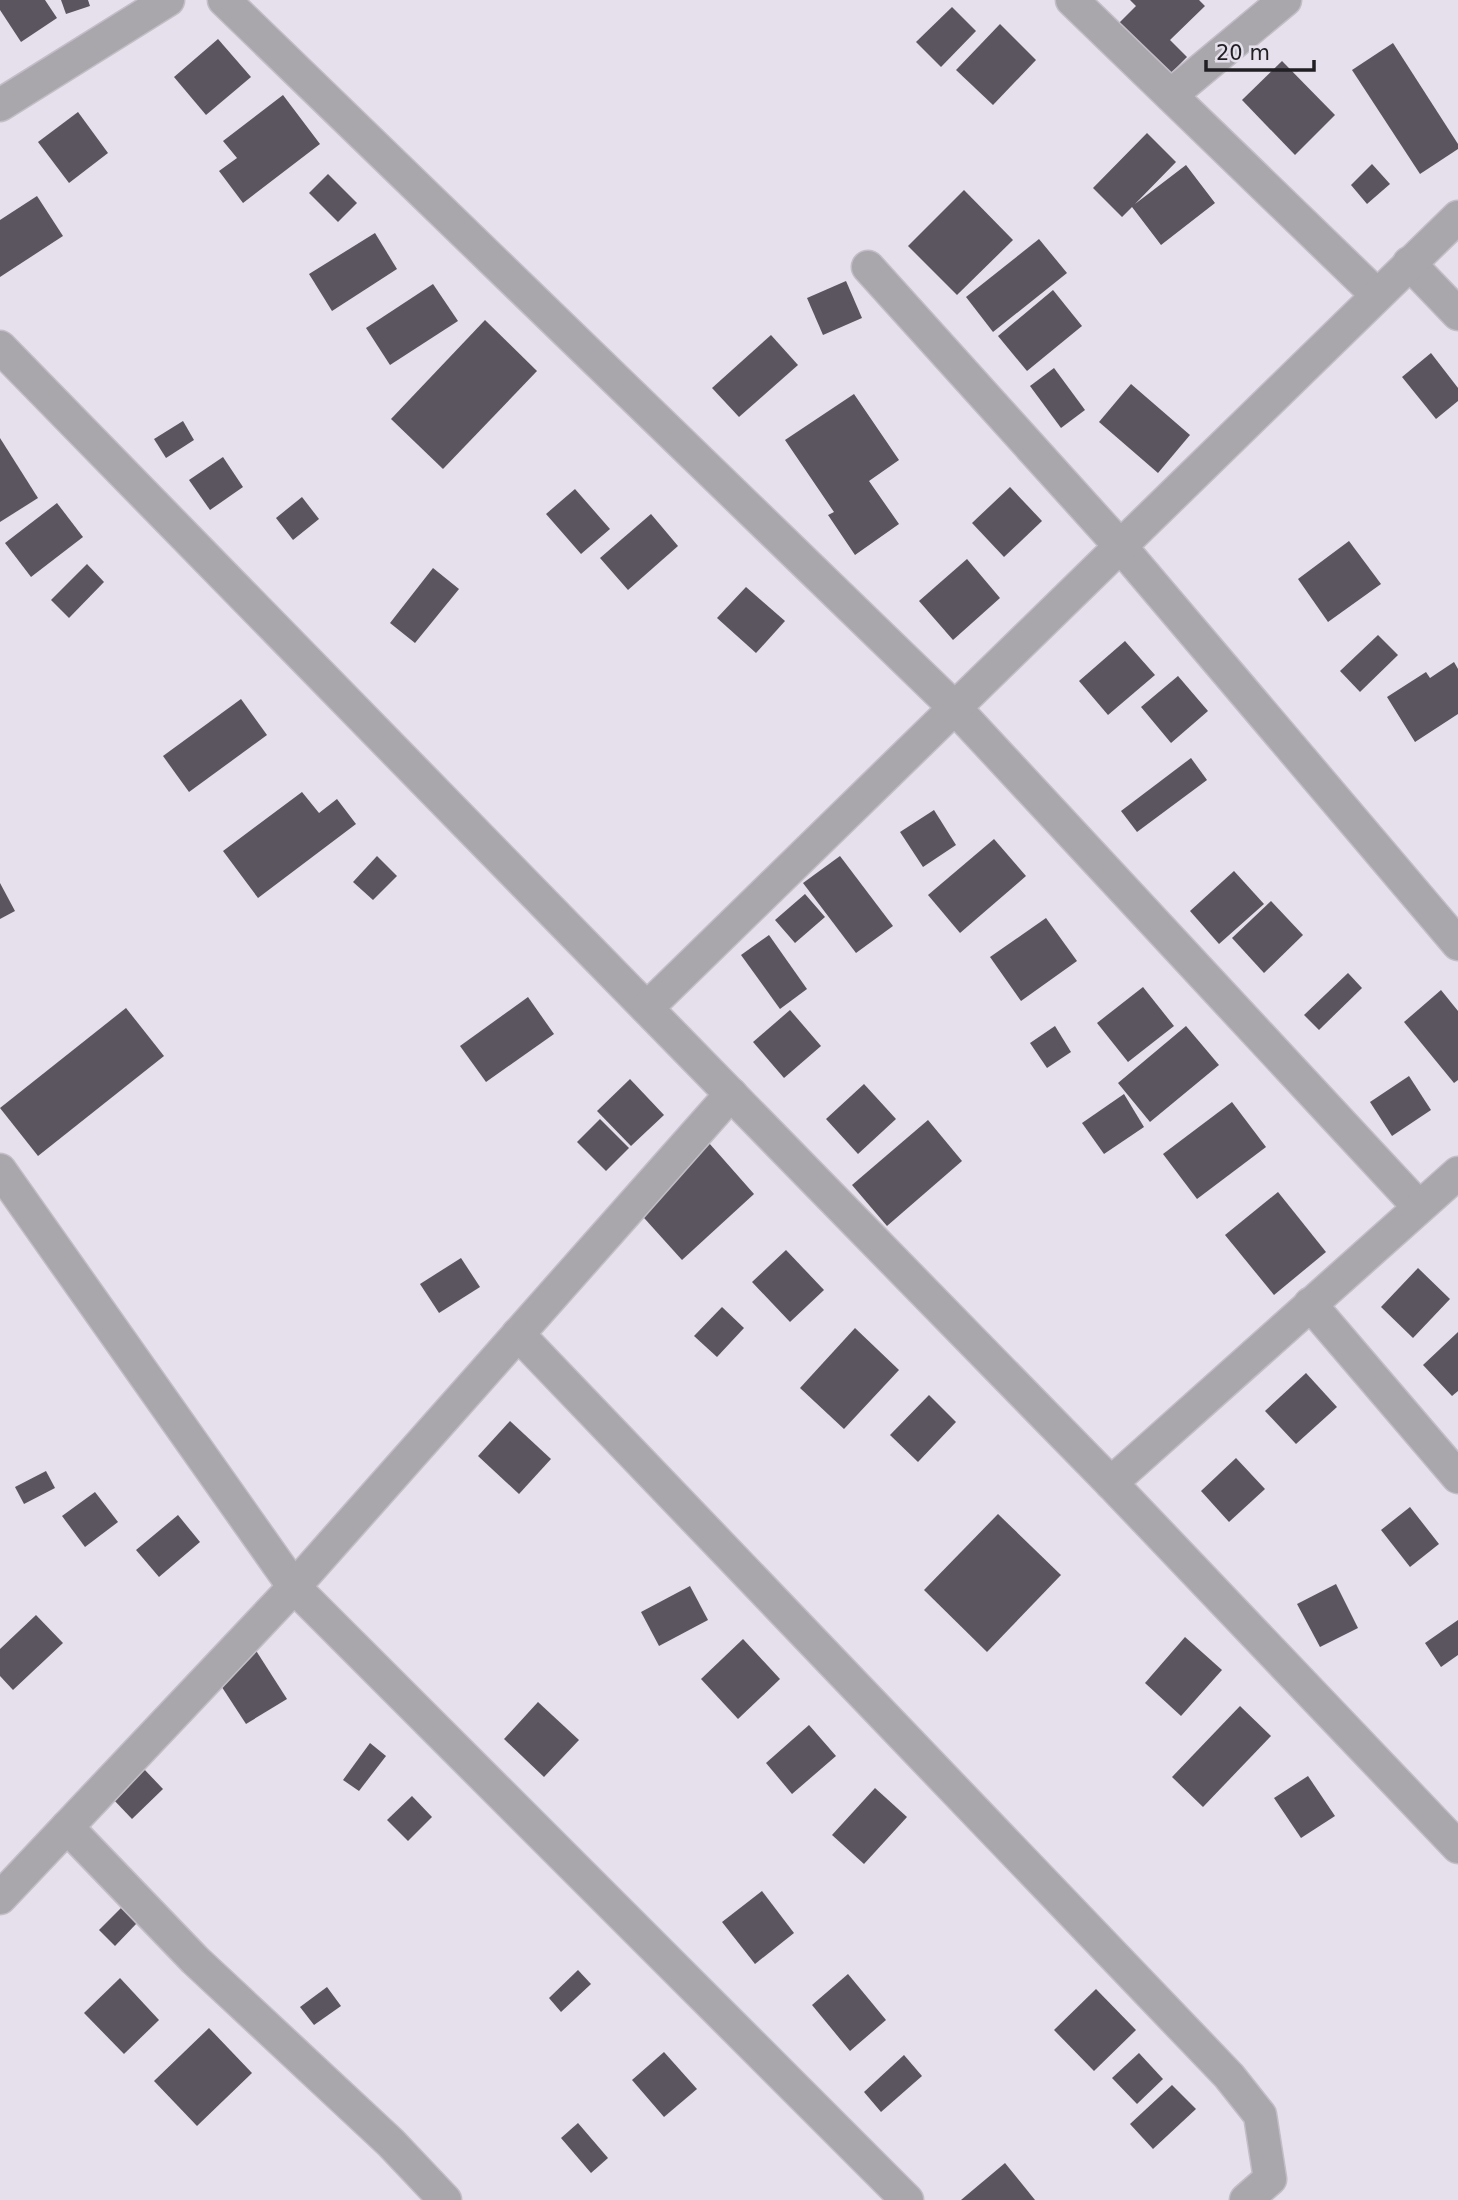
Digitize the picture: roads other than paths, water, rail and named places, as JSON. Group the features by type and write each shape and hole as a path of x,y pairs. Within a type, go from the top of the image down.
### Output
{"street":[{"path":"0,105 168,0"},
{"path":"224,0 956,709 1419,1208"},
{"path":"1072,0 1377,295"},
{"path":"1171,94 1285,0"},
{"path":"647,1009 1458,217"},
{"path":"1409,263 1458,314"},
{"path":"868,267 1121,547 1458,944"},
{"path":"0,347 1111,1483 1458,1847"},
{"path":"0,1898 294,1587 731,1094"},
{"path":"0,1170 294,1587 907,2200"},
{"path":"1111,1483 1458,1173"},
{"path":"1310,1304 1458,1477"},
{"path":"518,1334 1230,2076 1260,2115 1270,2179 1246,2200"},
{"path":"67,1826 195,1960 391,2143 445,2200"}]}
